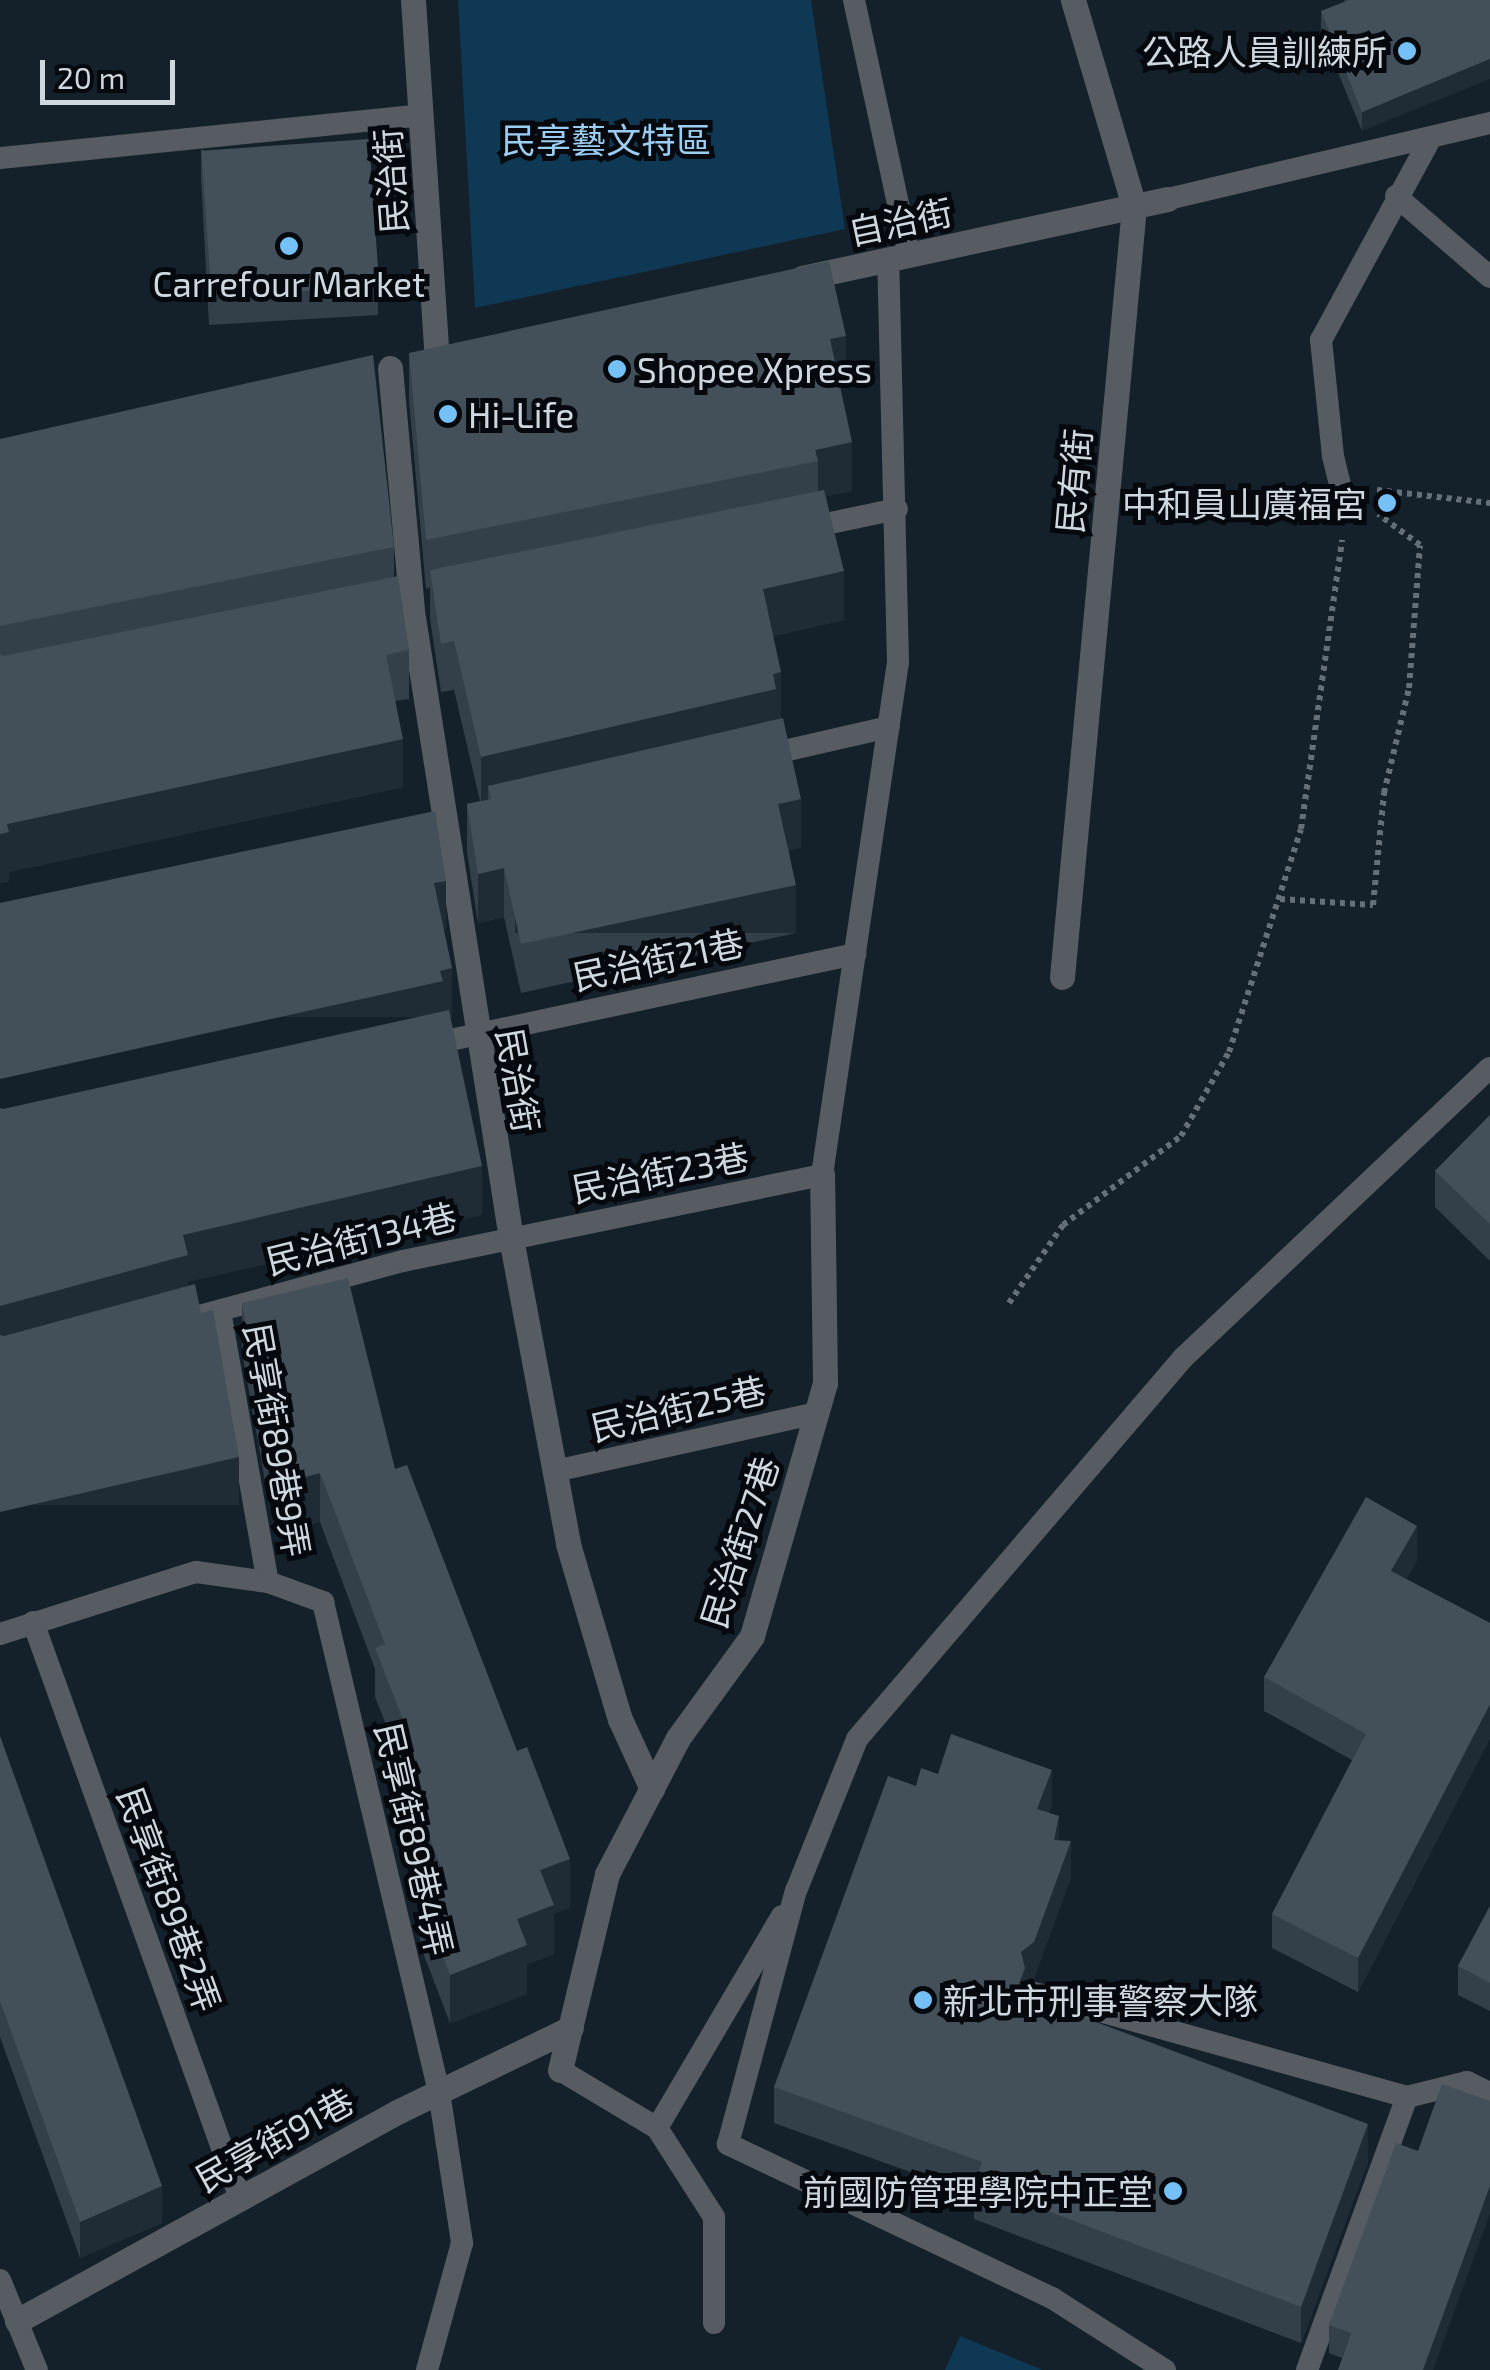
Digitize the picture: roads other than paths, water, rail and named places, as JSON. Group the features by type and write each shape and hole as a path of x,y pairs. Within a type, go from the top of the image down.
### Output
{"street":[{"name":"民治街","path":"413,0 421,115 447,355 380,370 412,611 476,1034 568,1544 620,1719 652,1789"},
{"name":"民有街","path":"1062,977 1134,206 1073,0"},
{"name":"自治街","path":"775,284 1168,199"},
{"name":"民治街27巷","path":"560,2070 607,1874 678,1738 752,1636 825,1383 822,1175"},
{"name":"民享街91巷","path":"8,2324 440,2092 570,2028"}],"lane":[{"path":"822,1175 898,662 898,257 854,0"},
{"path":"0,158 421,115"},
{"path":"1168,199 1428,142 1490,123"},
{"path":"1343,498 1320,340 1428,142"},
{"path":"1396,196 1490,277"},
{"path":"780,533 897,509"},
{"path":"734,762 888,727"},
{"name":"民治街21巷","path":"400,1051 855,954"},
{"path":"1165,2370 1052,2298 728,2144 796,1891 857,1738 1183,1358 1490,1068"},
{"name":"民治街23巷","path":"511,1238 822,1175"},
{"name":"民治街134巷","path":"166,1325 511,1238"},
{"name":"民享街89巷9弄","path":"220,1311 268,1582"},
{"name":"民治街25巷","path":"555,1471 816,1413"},
{"path":"0,1634 196,1572 268,1582"},
{"name":"民享街89巷4弄","path":"268,1582 323,1602 440,2092 462,2242 427,2370"},
{"name":"民享街89巷2弄","path":"33,1622 240,2198"},
{"path":"657,2128 796,1891"},
{"path":"1034,1993 1406,2096 1467,2082 1490,2093"},
{"path":"560,2070 657,2128 714,2217 714,2323"},
{"path":"1307,2370 1406,2096"},
{"path":"0,2280 8,2324 37,2370"}],"place":[{"name":"公路人員訓練所","path":"1407,51"},
{"name":"Carrefour Market","path":"289,246"},
{"name":"Shopee Xpress","path":"617,369"},
{"name":"Hi-Life","path":"448,414"},
{"name":"中和員山廣福宮","path":"1387,503"},
{"name":"新北市刑事警察大隊","path":"923,2000"},
{"name":"前國防管理學院中正堂","path":"1173,2191"}],"park label":[{"name":"民享藝文特區","path":"606,139"}]}
